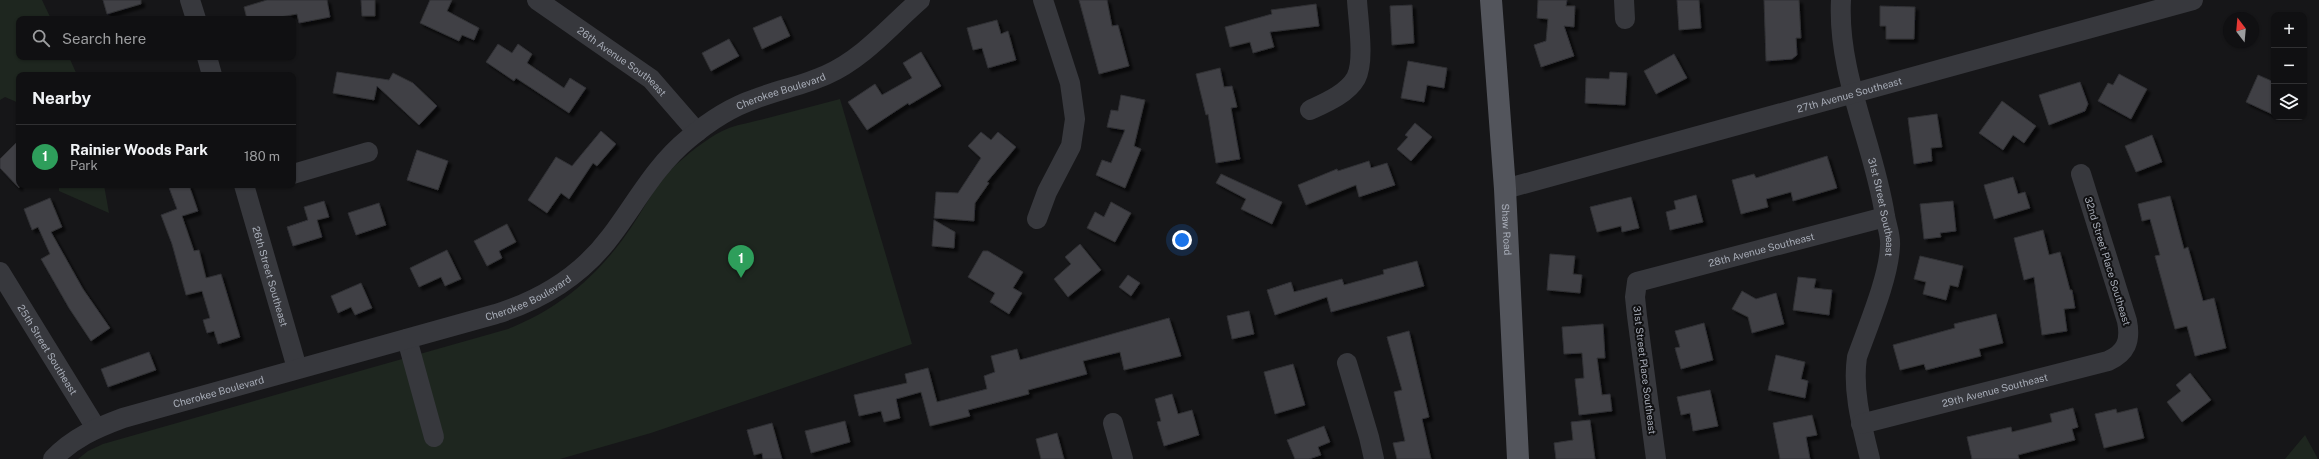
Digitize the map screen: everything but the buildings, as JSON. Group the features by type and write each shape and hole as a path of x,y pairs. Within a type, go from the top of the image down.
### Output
{"main road":[{"name":"Shaw Road","path":"1491,0 1504,189 1518,459"}],"street":[{"path":"190,0 195,16"},
{"name":"26th Avenue Southeast","path":"537,0 651,79 698,132"},
{"name":"Cherokee Boulevard","path":"53,459 65,446 96,428 297,368 513,309 545,294 574,274 611,236 656,172 671,154 698,132 738,105 826,75 860,55 920,0"},
{"path":"1037,219 1047,192 1071,146 1075,119 1070,83 1044,0"},
{"path":"1310,110 1342,92 1356,78 1360,60 1356,0"},
{"name":"31st Street Southeast","path":"1841,0 1842,38 1854,94 1880,188 1890,236 1888,264 1857,357 1856,370 1861,424 1870,459"},
{"name":"27th Avenue Southeast","path":"1504,189 2193,0"},
{"path":"208,60 211,72"},
{"path":"296,173 368,152"},
{"name":"32nd Street Place Southeast","path":"2081,174 2127,322 2129,332 2125,349"},
{"name":"26th Street Southeast","path":"249,188 297,368"},
{"name":"28th Avenue Southeast","path":"1637,282 1885,217"},
{"name":"25th Street Southeast","path":"0,272 96,428"},
{"name":"31st Street Place Southeast","path":"1637,282 1635,298 1656,459"},
{"path":"406,339 434,437"},
{"name":"29th Avenue Southeast","path":"1861,424 2108,361 2118,356 2125,349"},
{"path":"1347,363 1374,459"},
{"path":"1113,424 1123,459"}],"shaded area":[{"path":"0,0 42,0 50,16 16,16 16,60 70,60 76,72 16,72 16,102 5,97 0,100"},
{"path":"840,99 912,344 651,433 560,459 78,459 88,451 103,444 508,329 545,311 562,300 593,274 620,243 665,176 702,143 722,131 733,127"},
{"path":"59,188 105,188 109,213 59,191"},
{"path":"2305,435 2318,459 2285,459"}],"place":[{"name":"Rainier Woods Park","path":"741,278"}]}
